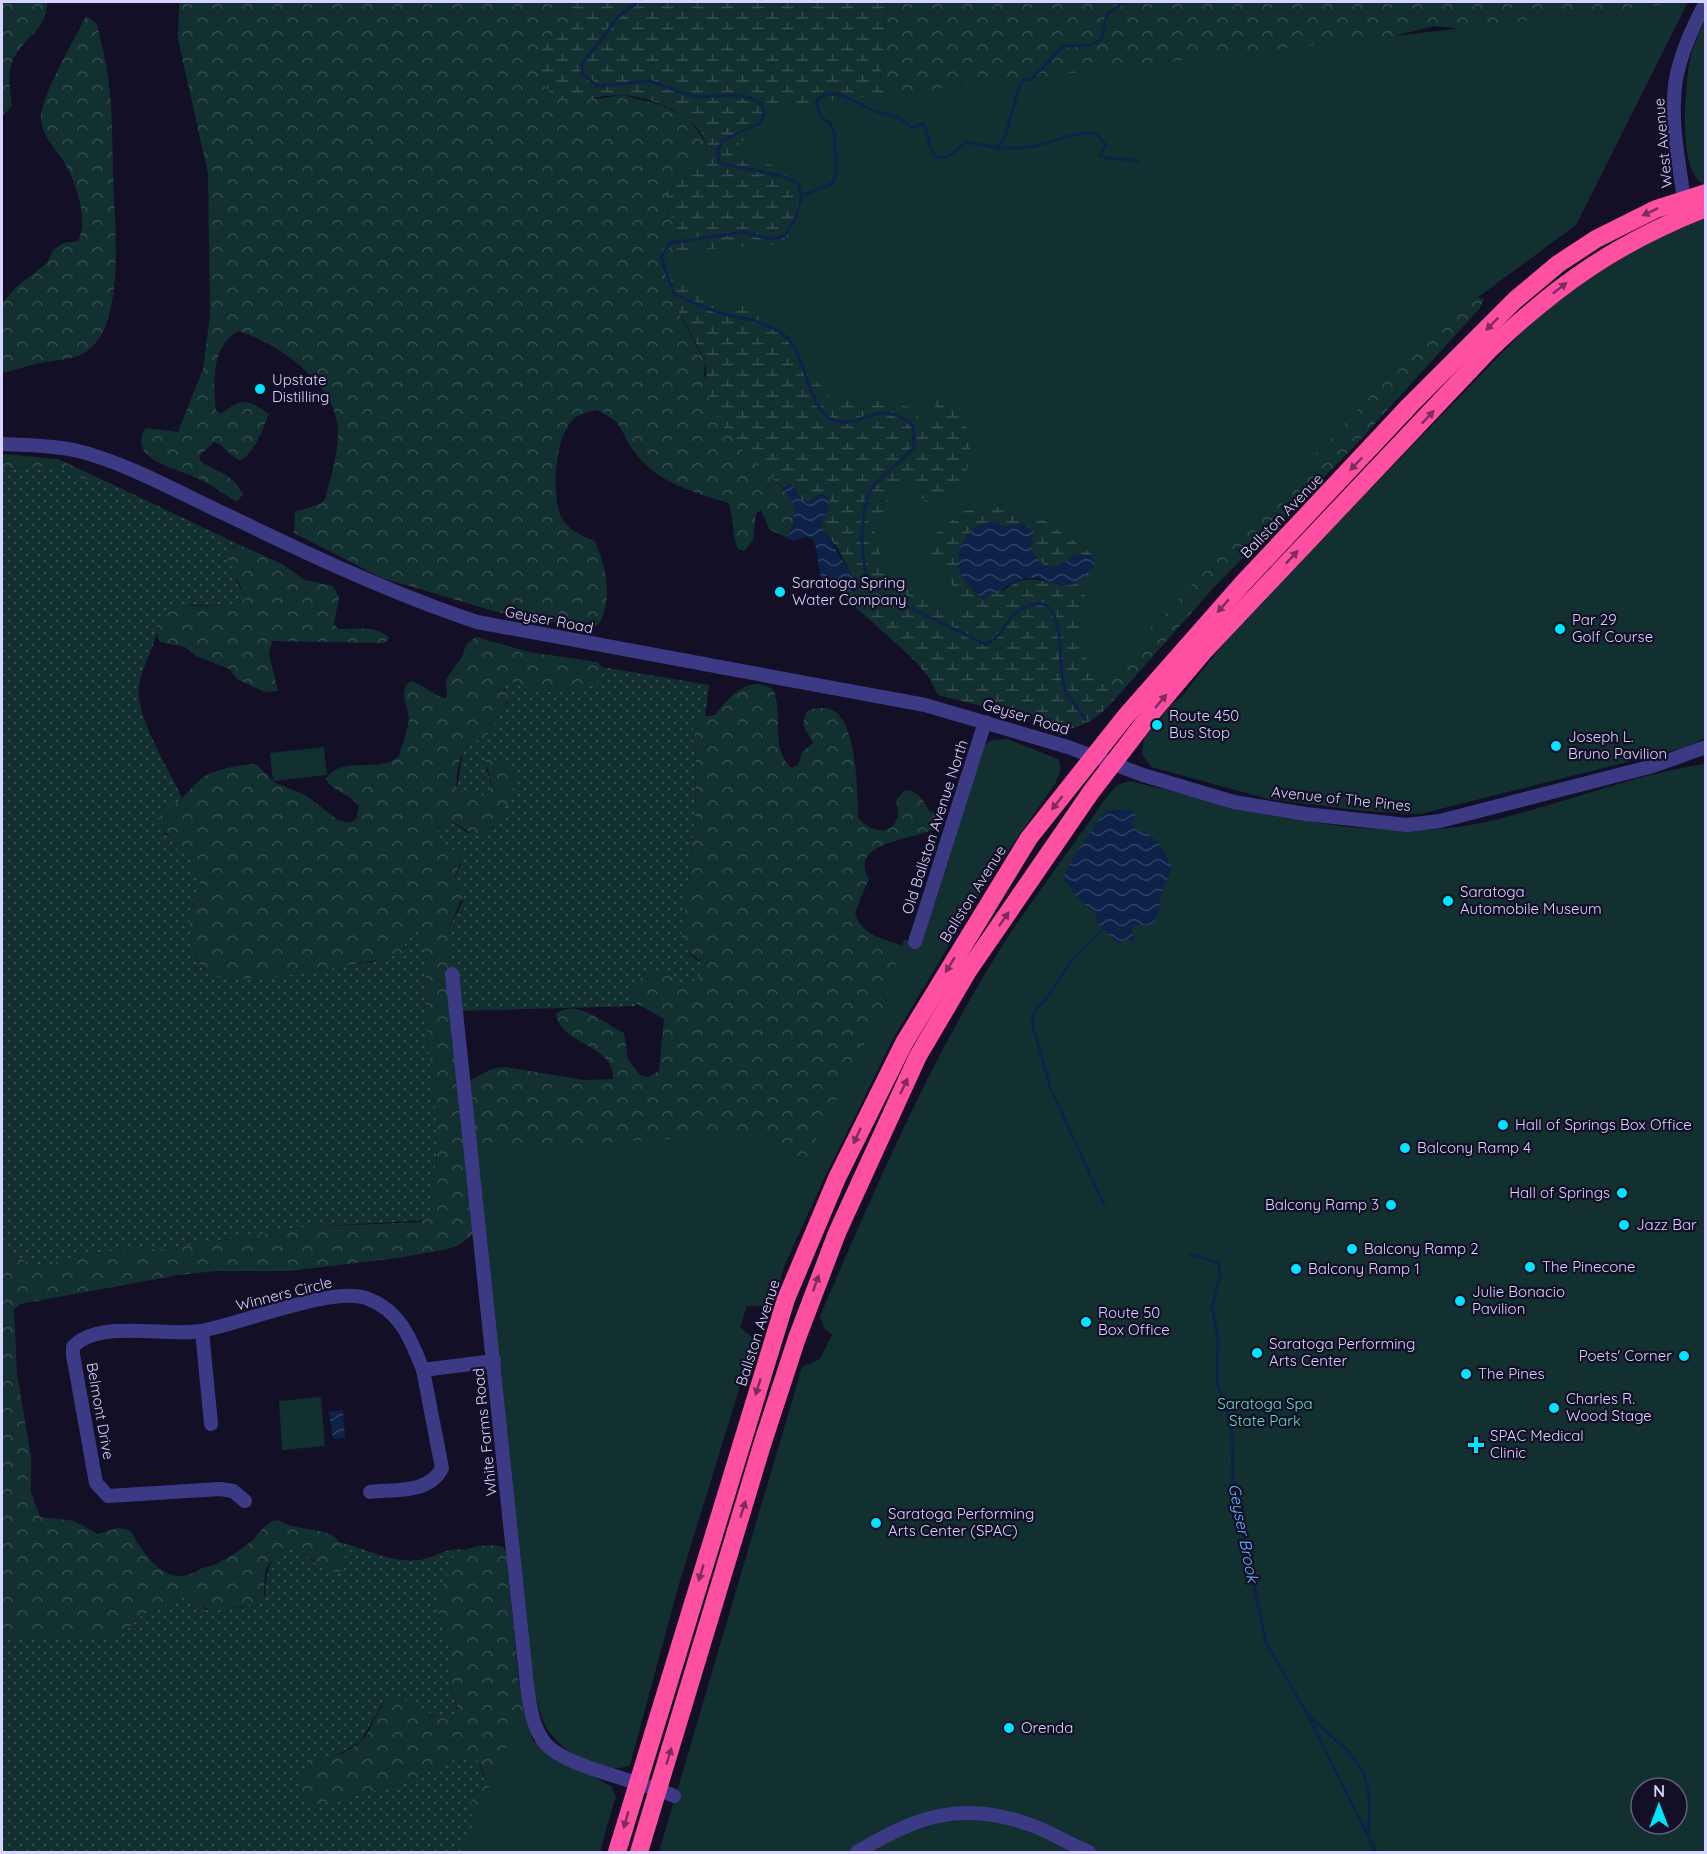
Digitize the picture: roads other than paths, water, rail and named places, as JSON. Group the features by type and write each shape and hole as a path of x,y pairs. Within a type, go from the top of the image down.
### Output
{"highway":[{"name":"Ballston Avenue","path":"639,1852 667,1792 762,1445 818,1280 837,1233 918,1056 962,981 1112,764 1205,650 1520,320 1584,269 1706,194"},
{"name":"Ballston Avenue","path":"617,1852 786,1299 837,1178 872,1103 935,989 1029,838 1125,717 1243,583 1410,405 1515,300 1558,264 1596,239 1656,209 1706,208"}],"street":[{"name":"West Avenue","path":"1685,208 1674,108 1676,79 1684,51 1706,2"},
{"name":"Geyser Road","path":"2,444 59,447 91,455 166,486 327,563 434,608 477,622 926,705 1112,764"},
{"name":"Old Ballston Avenue North","path":"915,942 985,722"},
{"name":"Avenue of The Pines","path":"1112,764 1234,801 1306,814 1407,825 1440,821 1653,766 1706,747"},
{"name":"White Farms Road","path":"452,974 527,1685 534,1724 546,1744 572,1761 667,1792"},
{"name":"Winners Circle","path":"81,1339 88,1335 130,1331 202,1331 331,1298 365,1298 390,1311 400,1320 423,1370 442,1468 436,1479 422,1487 370,1492"},
{"path":"202,1331 211,1424"},
{"name":"Belmont Drive","path":"81,1339 73,1347 73,1355 96,1482 102,1491 108,1496 220,1489 232,1491 245,1501"},
{"path":"423,1370 494,1361"},
{"path":"857,1852 898,1828 926,1817 985,1813 1032,1825 1089,1852"}],"water":[{"path":"788,483 795,488 801,500 808,501 820,494 827,496 830,502 821,527 860,583 860,589 846,593 826,584 820,572 818,556 812,539 806,537 793,541 788,538 794,506 784,489"},
{"path":"988,522 1006,527 1025,524 1033,534 1031,548 1037,559 1045,566 1058,567 1074,557 1087,555 1092,556 1095,562 1094,568 1072,585 1059,585 1038,578 1024,578 983,599 961,574 958,558 967,535 973,529"},
{"path":"1106,810 1129,810 1136,815 1131,823 1133,826 1155,840 1164,851 1172,869 1162,890 1157,919 1149,925 1133,925 1132,932 1135,941 1124,940 1118,944 1095,920 1098,916 1078,898 1063,878 1074,856"},
{"path":"343,1410 345,1438 333,1439 329,1412"}],"waterway":[{"name":"Geyser Brook","path":"638,2 618,17 582,64 582,74 598,86 650,81 695,97 734,95 751,98 762,104 764,114 760,123 722,141 718,152 719,163 782,176 797,183 802,196 796,217 785,236 769,239 743,232 670,243 661,257 674,294 715,311 771,327 785,336 798,354 817,404 831,419 851,422 879,413 889,413 913,426 914,447 874,485 865,505 862,549 871,584 881,594 985,644 1001,632 1015,613 1036,604 1047,606 1054,615 1058,629 1065,689 1086,720"},
{"path":"802,196 833,183 835,176 835,134 830,124 820,116 816,101 824,96 831,94 846,97 869,109 899,118 911,128 923,124 937,158 947,157 967,142 998,148 1005,137 1020,84 1024,79 1031,80 1063,46 1090,45 1102,39 1107,14 1123,2"},
{"path":"998,148 1032,147 1073,135 1095,133 1106,145 1100,156 1139,161"},
{"name":"Geyser Brook","path":"1104,1205 1050,1087 1032,1023 1034,1012 1052,991 1071,961 1106,927"},
{"name":"Geyser Brook","path":"1190,1254 1219,1263 1220,1275 1212,1307 1218,1338 1217,1382 1232,1429 1233,1485 1266,1643 1308,1715 1376,1852"},
{"name":"Geyser Brook","path":"1309,1716 1349,1753 1365,1777 1370,1810 1368,1832"}],"place":[{"name":"Upstate Distilling","path":"260,389"},
{"name":"Saratoga Spring Water Company","path":"780,592"},
{"name":"Par 29 Golf Course","path":"1560,629"},
{"name":"Route 450 Bus Stop","path":"1157,725"},
{"name":"Joseph L. Bruno Pavilion","path":"1556,746"},
{"name":"Saratoga Automobile Museum","path":"1448,901"},
{"name":"Hall of Springs Box Office","path":"1503,1125"},
{"name":"Balcony Ramp 4","path":"1405,1148"},
{"name":"Hall of Springs","path":"1622,1193"},
{"name":"Balcony Ramp 3","path":"1391,1205"},
{"name":"Jazz Bar","path":"1624,1225"},
{"name":"Balcony Ramp 2","path":"1352,1249"},
{"name":"The Pinecone","path":"1530,1267"},
{"name":"Balcony Ramp 1","path":"1296,1269"},
{"name":"Julie Bonacio Pavilion","path":"1460,1301"},
{"name":"Route 50 Box Office","path":"1086,1322"},
{"name":"Saratoga Performing Arts Center","path":"1257,1353"},
{"name":"Poets' Corner","path":"1684,1356"},
{"name":"The Pines","path":"1466,1374"},
{"name":"Charles R. Wood Stage","path":"1554,1408"},
{"name":"SPAC Medical Clinic","path":"1476,1445"},
{"name":"Saratoga Performing Arts Center (SPAC)","path":"876,1523"},
{"name":"Orenda","path":"1009,1728"}],"park label":[{"name":"Saratoga Spa State Park","path":"1265,1412"}]}
